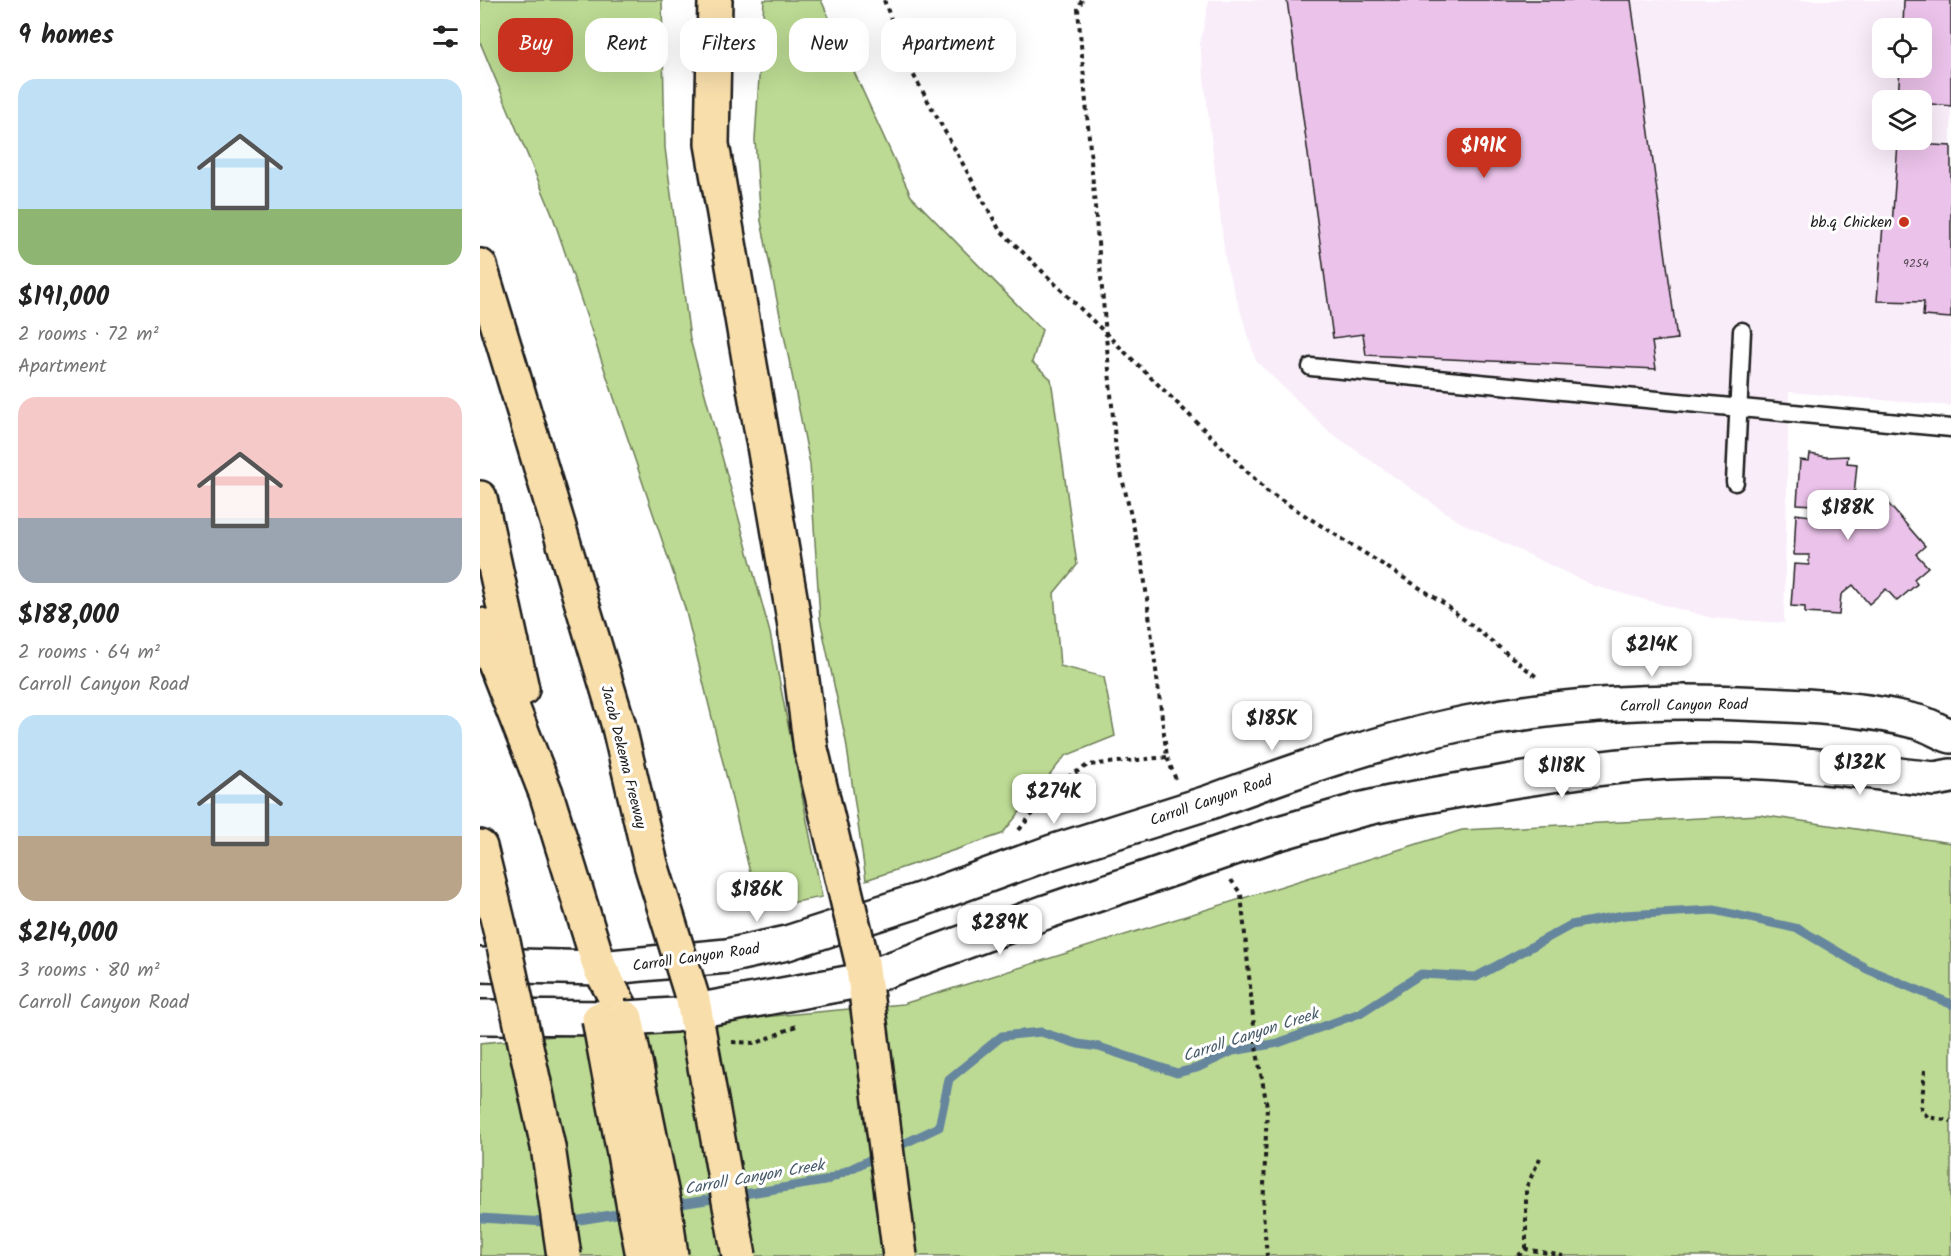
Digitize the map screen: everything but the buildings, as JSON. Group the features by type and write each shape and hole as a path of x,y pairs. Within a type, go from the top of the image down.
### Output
{"highway":[{"path":"715,0 712,144 789,585 811,749 862,961 900,1256"},
{"name":"Jacob Dekema Freeway","path":"480,266 618,723 651,864 693,1000 740,1256"},
{"path":"480,498 546,793"},
{"path":"480,625 546,793 600,968 665,1210 671,1256"},
{"path":"480,847 492,956"},
{"path":"480,898 492,956 548,1147 564,1256"},
{"path":"613,1018 643,1256"}],"main road":[{"name":"Carroll Canyon Road","path":"492,956 600,968 727,956 787,943 870,918 1052,852 1197,807 1351,753 1467,723 1641,703 1707,702 1791,705 1919,723 1951,736"},
{"path":"480,1017 613,1018 674,1015 858,981 1091,896 1272,835 1403,800 1550,775 1640,765 1763,762 1935,779 1951,776"}],"lane":[{"path":"1735,482 1742,331"},
{"path":"1311,367 1951,428"}],"path":[{"path":"884,0 908,65 999,229 1268,492 1442,602 1576,709"},
{"path":"1082,0 1078,9 1116,452 1143,567 1167,757 1180,789"},
{"path":"1228,877 1240,894 1256,1047 1267,1106 1263,1213 1267,1256"},
{"path":"1924,1070 1921,1110 1928,1117 1951,1121"},
{"path":"1518,1256 1526,1249 1526,1188 1540,1158"},
{"path":"1526,1249 1563,1256"}],"shaded area":[{"path":"1209,0 1951,0 1951,406 1789,392 1784,623 1712,618 1594,586 1458,521 1331,433 1256,361 1226,265 1200,44"}],"green space":[{"path":"480,0 662,0 662,18 585,18 585,72 663,72 665,148 690,339 770,633 822,897 759,909 685,608 551,211 480,42"},
{"path":"764,0 821,0 829,18 789,18 789,72 854,72 911,196 1042,330 1032,362 1051,379 1077,565 1054,593 1060,666 1104,677 1115,736 1065,756 1002,834 866,880 846,741 820,619 810,464 761,221 755,140 759,72 777,72 777,18 763,18"},
{"path":"1760,815 1951,843 1951,1256 480,1256 480,1043 903,1004 1462,830"}],"waterway":[{"name":"Carroll Canyon Creek","path":"669,1206 825,1181 939,1127 949,1079 1002,1036 1041,1032 1078,1044 1099,1047 1177,1073 1197,1068 1233,1051 1278,1043 1360,1013 1421,974 1476,977 1571,925 1624,915 1714,910 1799,929 1867,969 1951,1004"},
{"name":"Carroll Canyon Creek","path":"480,1218 561,1223 629,1212"}],"place":[{"name":"bb.q Chicken","path":"1904,222"}]}
